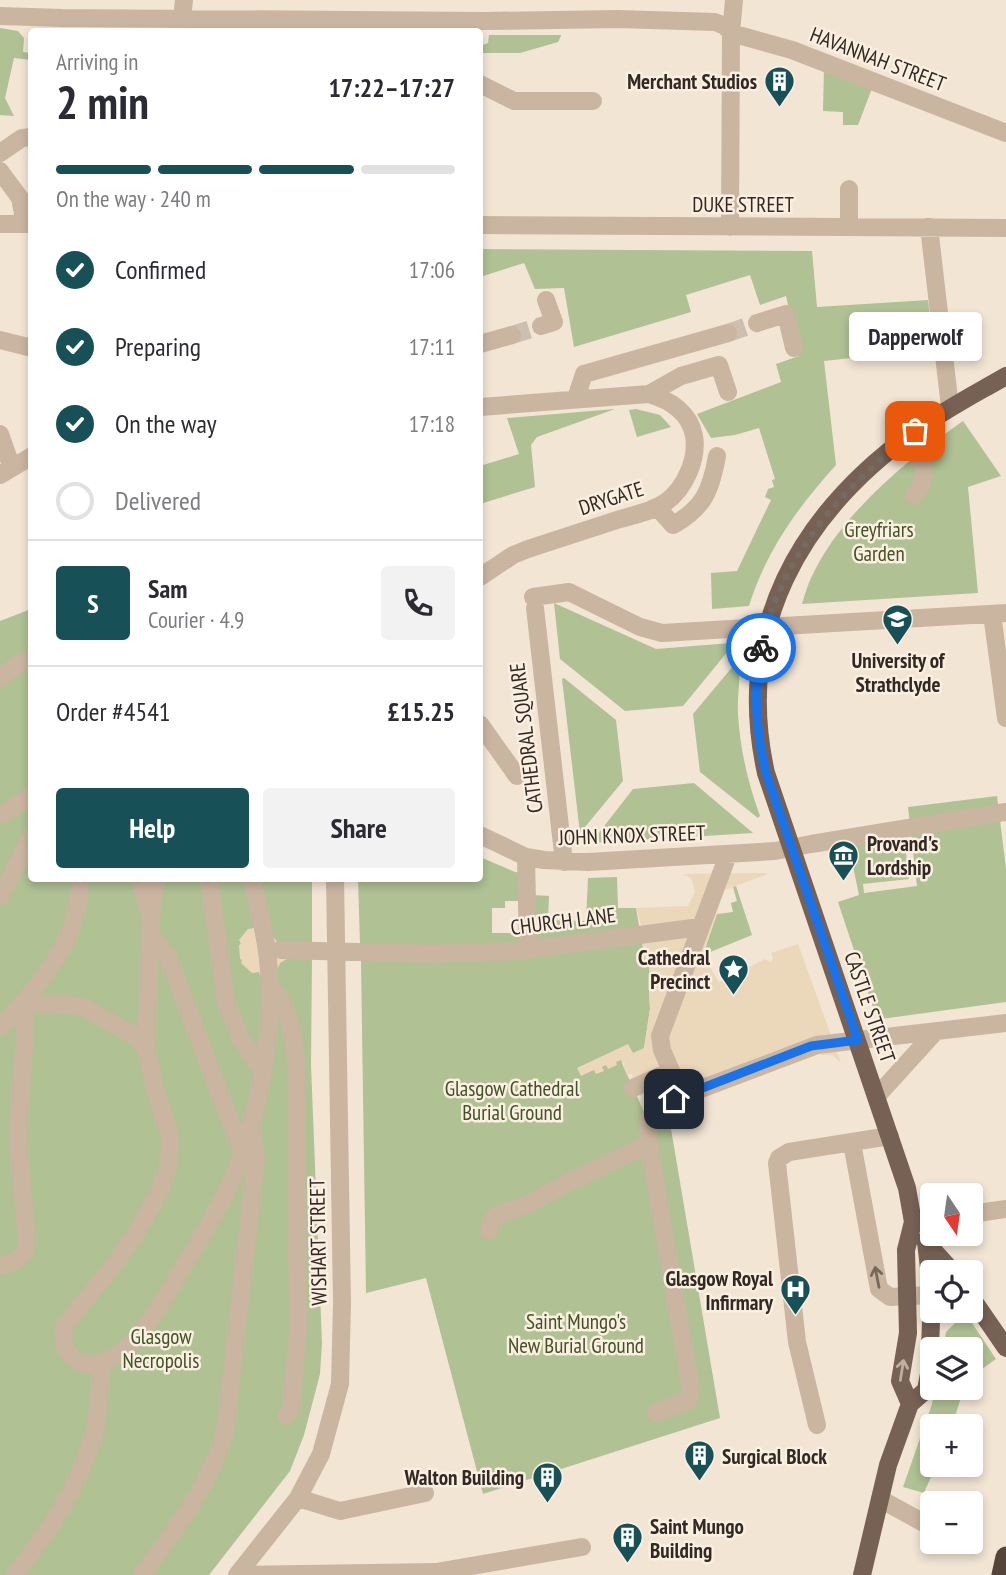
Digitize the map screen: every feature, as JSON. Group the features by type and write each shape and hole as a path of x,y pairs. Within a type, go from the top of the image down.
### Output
{"highway":[{"path":"1002,1575 1006,1559"}],"main road":[{"name":"CASTLE STREET","path":"910,1404 900,1381 908,1333 906,1250 913,1222 907,1188 766,773 758,726 759,662 766,626 791,567 816,528 862,475 903,440 950,407 1006,376"},
{"path":"913,1222 920,1233"},
{"path":"930,1246 942,1260"},
{"path":"983,1318 1006,1348"},
{"path":"908,1333 920,1323"},
{"path":"862,1575 888,1465 910,1404 926,1390 933,1323"}],"street":[{"path":"183,19 184,0"},
{"path":"730,227 731,33 734,0"},
{"name":"HAVANNAH STREET","path":"0,16 715,22 725,26 731,33 792,50 1006,133"},
{"path":"483,86 514,101 593,101"},
{"path":"0,153 28,134"},
{"path":"0,171 20,198 28,224 0,224"},
{"path":"849,189 849,228"},
{"name":"DUKE STREET","path":"483,225 1006,228"},
{"path":"929,227 950,407"},
{"path":"541,326 554,322 546,300"},
{"path":"757,323 786,314 794,348"},
{"path":"576,398 584,374 728,333"},
{"path":"483,343 512,334"},
{"path":"0,340 28,347"},
{"path":"483,407 649,394 681,376 719,365 728,392"},
{"name":"DRYGATE","path":"483,574 513,555 657,507 670,499 683,482 691,463 695,444 692,428 683,413 660,397 649,394"},
{"path":"0,434 6,472 28,458"},
{"path":"903,440 923,464 925,474 923,485 914,496"},
{"path":"657,507 673,525 691,516 712,482 717,456"},
{"name":"CATHEDRAL SQUARE","path":"564,862 534,603 569,592 640,626 663,633 999,613"},
{"path":"999,613 1006,718"},
{"path":"0,678 28,660"},
{"path":"483,727 517,776"},
{"path":"0,815 28,798"},
{"name":"JOHN KNOX STREET","path":"483,836 526,857 564,862 728,855 775,851 1006,812"},
{"path":"0,897 28,844"},
{"path":"678,1120 678,1098 660,1037 728,855"},
{"path":"526,857 528,950"},
{"path":"0,1027 48,974 71,928 79,903 80,882"},
{"path":"141,882 151,918"},
{"path":"156,882 151,918 146,1046 154,1086 170,1137 171,1154 153,1204 137,1232 114,1265 68,1320 64,1331 65,1349 74,1359 85,1364 102,1363 130,1344 156,1311 216,1211 242,1152 262,1071 273,951 253,882"},
{"path":"210,882 226,1002 241,1039 262,1071"},
{"name":"WISHART STREET","path":"239,1575 298,1498 321,1454 340,1384 342,1359 335,882"},
{"name":"CHURCH LANE","path":"273,951 433,954 528,950 699,927"},
{"path":"150,936 167,954 242,1152"},
{"path":"270,986 281,1000 287,1015 296,1062 298,1332 291,1410 286,1416"},
{"path":"23,1003 86,1008 146,1046"},
{"path":"0,1266 20,1258 27,1242 18,1138 25,1032 23,1003"},
{"path":"656,1413 688,1401 691,1389 649,1144 647,1130 650,1115 660,1105 811,1046 1006,1023"},
{"path":"877,1096 936,1031"},
{"path":"633,1087 671,1071"},
{"path":"142,1575 197,1498 225,1434 256,1159 250,1127"},
{"path":"817,1425 797,1342 777,1163 779,1158 789,1152 890,1136"},
{"path":"852,1143 879,1289 890,1297 920,1296"},
{"path":"489,1231 493,1219 499,1214 527,1205 649,1144"},
{"path":"984,1212 1006,1209"},
{"path":"913,1222 920,1221"},
{"path":"15,1575 51,1526 72,1490 85,1460 96,1429 102,1363"},
{"path":"298,1498 340,1511 425,1493"},
{"path":"880,1499 920,1521"},
{"path":"239,1575 437,1574 582,1547"}],"green space":[{"path":"0,28 18,31 24,38 23,52 28,53 28,60 14,58 5,98 14,116 0,115"},
{"path":"489,35 561,35 558,42 520,53 483,53 483,45 488,43"},
{"path":"824,68 873,86 858,125 843,125 843,112 823,111"},
{"path":"483,249 812,251 817,307 928,300 934,349 824,361 836,465 809,497 774,548 749,606 712,609 711,573 737,571 771,500 765,497 768,489 774,487 772,480 775,479 759,428 711,438 697,414 781,382 776,364 799,356 786,296 760,305 750,275 686,295 691,312 574,347 564,288 535,289 524,263 483,276"},
{"path":"615,409 537,437 531,445 535,487 483,503 483,465 519,454 507,418"},
{"path":"636,409 660,415 671,427 637,437 629,410"},
{"name":"Greyfriars Garden","path":"963,421 1001,476 968,487 978,593 802,604 810,581 826,551 859,509 899,470"},
{"path":"554,603 656,649 731,643 733,645 683,706 625,711 560,659"},
{"path":"28,610 28,882 312,882 312,943 360,944 358,882 483,882 483,858 515,872 531,874 533,895 549,896 548,920 586,921 588,878 617,877 618,908 636,908 652,988 649,990 650,1009 644,1049 622,1063 646,1116 656,1121 665,1118 670,1123 720,1418 483,1494 426,1278 366,1293 361,961 312,959 311,1065 322,1343 320,1374 304,1435 290,1471 209,1575 0,1575 0,621","holes":["505,901 523,901 520,933 492,933 492,908 505,908"]},
{"path":"739,659 739,727 745,766 760,816 758,818 700,772 693,714"},
{"path":"562,679 616,720 623,781 580,833"},
{"path":"694,783 753,833 591,843 633,789"},
{"path":"997,796 1006,869 1006,1002 881,1019 876,1016 838,902 859,895 849,847 872,841 876,844 904,836 909,879 863,884 864,893 917,886 908,807"},
{"path":"736,886 752,935 703,955 717,914 733,912 731,903 737,901 733,887"},
{"path":"955,1323 972,1323 981,1337 945,1337 946,1332"},
{"path":"983,1340 996,1359 983,1368"},
{"path":"933,1400 960,1400 956,1414 929,1414"},
{"path":"920,1438 920,1477 931,1477 925,1491 903,1487"}],"shaded area":[{"name":"Cathedral Precinct","path":"682,874 768,874 724,890 703,956 719,982 765,959 771,962 771,953 798,944 841,1063 832,1055 821,1055 819,1050 690,1102 685,1112 670,1123 665,1118 656,1121 643,1109 640,1095 637,1096 629,1079 633,1077 631,1074 627,1075 623,1066 625,1064 621,1060 608,1069 606,1065 602,1067 604,1071 596,1074 594,1070 581,1076 577,1068 628,1044 633,1053 644,1048 650,1009 649,990 652,988 636,908 688,906 695,892 691,878"},
{"path":"254,928 272,935 289,958 280,963 277,971 260,975 259,972 252,973 241,963 239,940 248,929"}],"tunnel":[{"path":"728,333 757,323"},
{"path":"512,335 541,326"}],"way so far":[{"path":"761,648 776,597 816,528 867,470 915,431"}],"place":[{"name":"Merchant Studios","path":"780,108"},
{"name":"Dapperwolf","path":"915,431"},
{"name":"University of Strathclyde","path":"898,647"},
{"name":"Provand's Lordship","path":"844,882"},
{"name":"Cathedral Precinct","path":"733,996"},
{"name":"Glasgow Royal Infirmary","path":"796,1317"},
{"name":"Surgical Block","path":"699,1483"},
{"name":"Walton Building","path":"547,1504"},
{"name":"Saint Mungo Building","path":"627,1565"}],"route":[{"path":"674,1099 811,1046 858,1040 766,773 759,742 757,708 761,648"}],"park label":[{"name":"Glasgow Cathedral Burial Ground","path":"512,1100"},
{"name":"Saint Mungo's New Burial Ground","path":"576,1333"},
{"name":"Glasgow Necropolis","path":"161,1348"}]}
